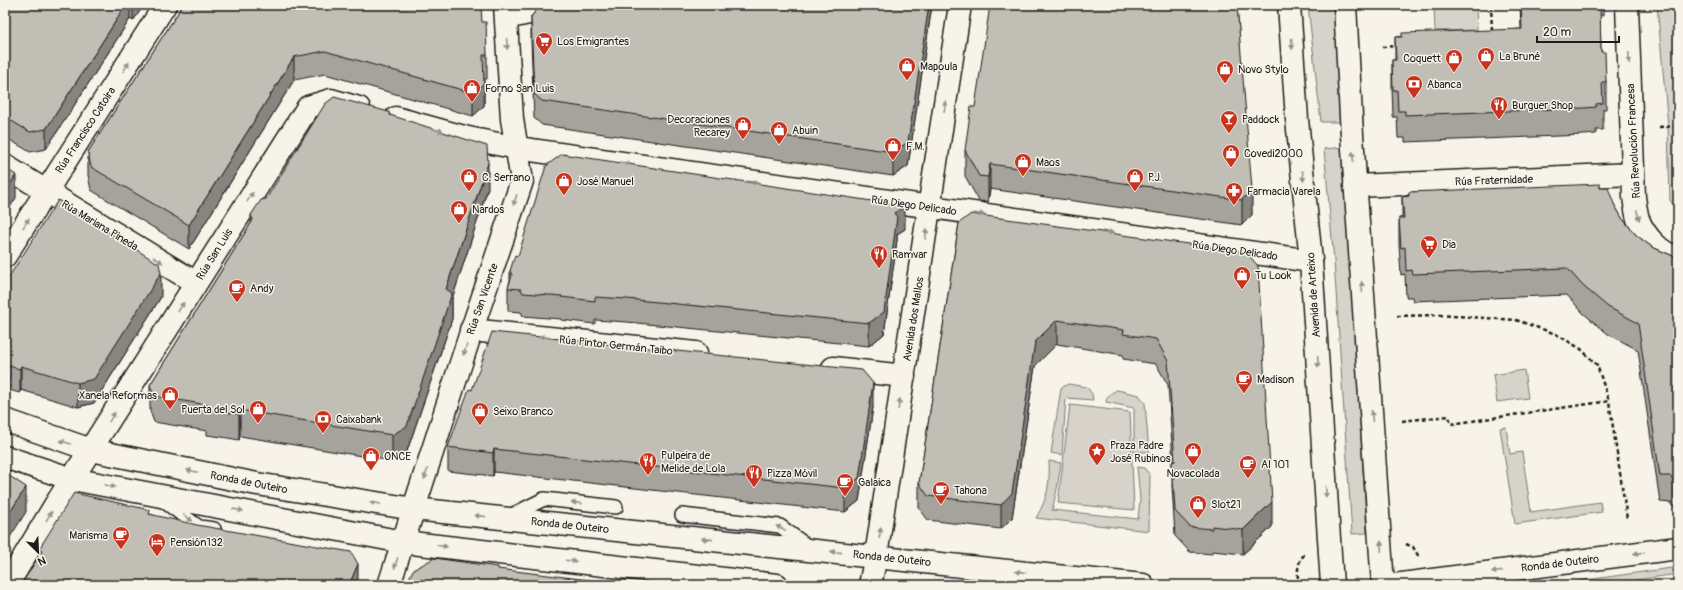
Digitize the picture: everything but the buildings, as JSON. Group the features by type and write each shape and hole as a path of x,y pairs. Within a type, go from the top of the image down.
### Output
{"street":[{"name":"Rúa Francisco Catoira","path":"5,256 45,191 166,5"},
{"path":"506,12 566,5"},
{"name":"Avenida dos Mallos","path":"870,585 876,556 904,376 960,5"},
{"name":"Avenida de Arteixo","path":"1289,5 1311,261 1332,585"},
{"path":"1345,5 1355,186 1383,585"},
{"name":"Rúa Revolución Francesa","path":"1627,5 1632,174 1638,219 1648,236 1658,247 1673,257 1678,257"},
{"name":"Rúa San Vicente","path":"389,585 522,181 512,119 506,12"},
{"name":"Rúa San Luis","path":"7,585 72,479 308,107 331,100 468,138 517,148"},
{"name":"Rúa Diego Delicado","path":"517,148 1311,261"},
{"name":"Rúa Mariana Pineda","path":"5,166 196,283"},
{"name":"Rúa Fraternidade","path":"1355,186 1632,174"},
{"name":"Rúa Pintor Germán Taibo","path":"472,330 716,356"},
{"path":"811,366 904,376"},
{"name":"Ronda de Outeiro","path":"5,420 91,450 257,484 414,509 1143,585"},
{"path":"5,457 72,479 403,542 777,585"},
{"name":"Ronda de Outeiro","path":"1394,585 1678,548"}],"lane":[{"path":"156,495 199,527 229,532"},
{"path":"505,519 544,498 616,508"},
{"path":"682,515 780,526 813,550"}],"path":[{"path":"1491,5 1492,35"},
{"path":"1382,47 1402,46"},
{"path":"1659,127 1678,126"},
{"path":"1397,316 1439,315 1516,320 1556,334 1581,349 1598,365 1609,400 1627,519"},
{"path":"1402,421 1450,416 1451,424 1609,400"},
{"path":"1298,585 1298,566 1300,560 1307,552"}],"shaded area":[{"path":"1308,5 1335,5 1343,122 1321,122"},
{"path":"1434,5 1476,7 1477,30 1435,31"},
{"path":"1657,5 1678,5 1678,209 1670,201 1668,126"},
{"path":"1345,147 1367,533 1352,534 1334,261 1324,149"},
{"path":"1524,370 1528,398 1497,402 1493,375"},
{"path":"1068,384 1087,387 1092,394 1093,400 1066,398 1062,455 1051,453 1061,388"},
{"path":"1117,390 1139,395 1145,403 1149,452 1134,452 1134,408 1106,402 1110,394"},
{"path":"1070,405 1130,412 1134,510 1058,503"},
{"path":"1506,427 1510,454 1522,452 1531,512 1600,502 1602,512 1515,524 1500,428"},
{"path":"1049,461 1061,463 1052,510 1138,519 1140,499 1137,467 1144,468 1150,475 1149,531 1036,518 1046,497 1049,477"},
{"path":"1678,567 1678,574 1601,585 1551,585"}],"place":[{"name":"Los Emigrantes","path":"544,56"},
{"name":"La Bruné","path":"1486,71"},
{"name":"Coquett","path":"1454,73"},
{"name":"Mapoula","path":"907,81"},
{"name":"Novo Stylo","path":"1225,84"},
{"name":"Abanca","path":"1414,99"},
{"name":"Forno San Luis","path":"472,103"},
{"name":"Burguer Shop","path":"1499,120"},
{"name":"Paddock","path":"1229,134"},
{"name":"Decoraciones Recarey","path":"743,140"},
{"name":"Abuin","path":"779,145"},
{"name":"F.M.","path":"893,161"},
{"name":"Covedi2000","path":"1231,168"},
{"name":"Maos","path":"1023,177"},
{"name":"C. Serrano","path":"469,192"},
{"name":"P.J.","path":"1135,192"},
{"name":"José Manuel","path":"564,196"},
{"name":"Farmacia Varela","path":"1234,206"},
{"name":"Nardos","path":"459,224"},
{"name":"Dia","path":"1429,259"},
{"name":"Ramvar","path":"879,269"},
{"name":"Tu Look","path":"1242,290"},
{"name":"Andy","path":"237,303"},
{"name":"Madison","path":"1244,394"},
{"name":"Xanela Reformas","path":"170,410"},
{"name":"Puerta del Sol","path":"258,424"},
{"name":"Seixo Branco","path":"480,426"},
{"name":"Caixabank","path":"323,434"},
{"name":"Praza Padre José Rubinos","path":"1097,466"},
{"name":"Novacolada","path":"1193,466"},
{"name":"ONCE","path":"371,471"},
{"name":"Pulpeira de Melide de Lola","path":"648,476"},
{"name":"Al 101","path":"1248,479"},
{"name":"Pizza Móvil","path":"754,488"},
{"name":"Galaica","path":"845,497"},
{"name":"Tahona","path":"941,505"},
{"name":"Slot21","path":"1198,519"},
{"name":"Marisma","path":"121,550"},
{"name":"Pensión132","path":"157,557"}]}
